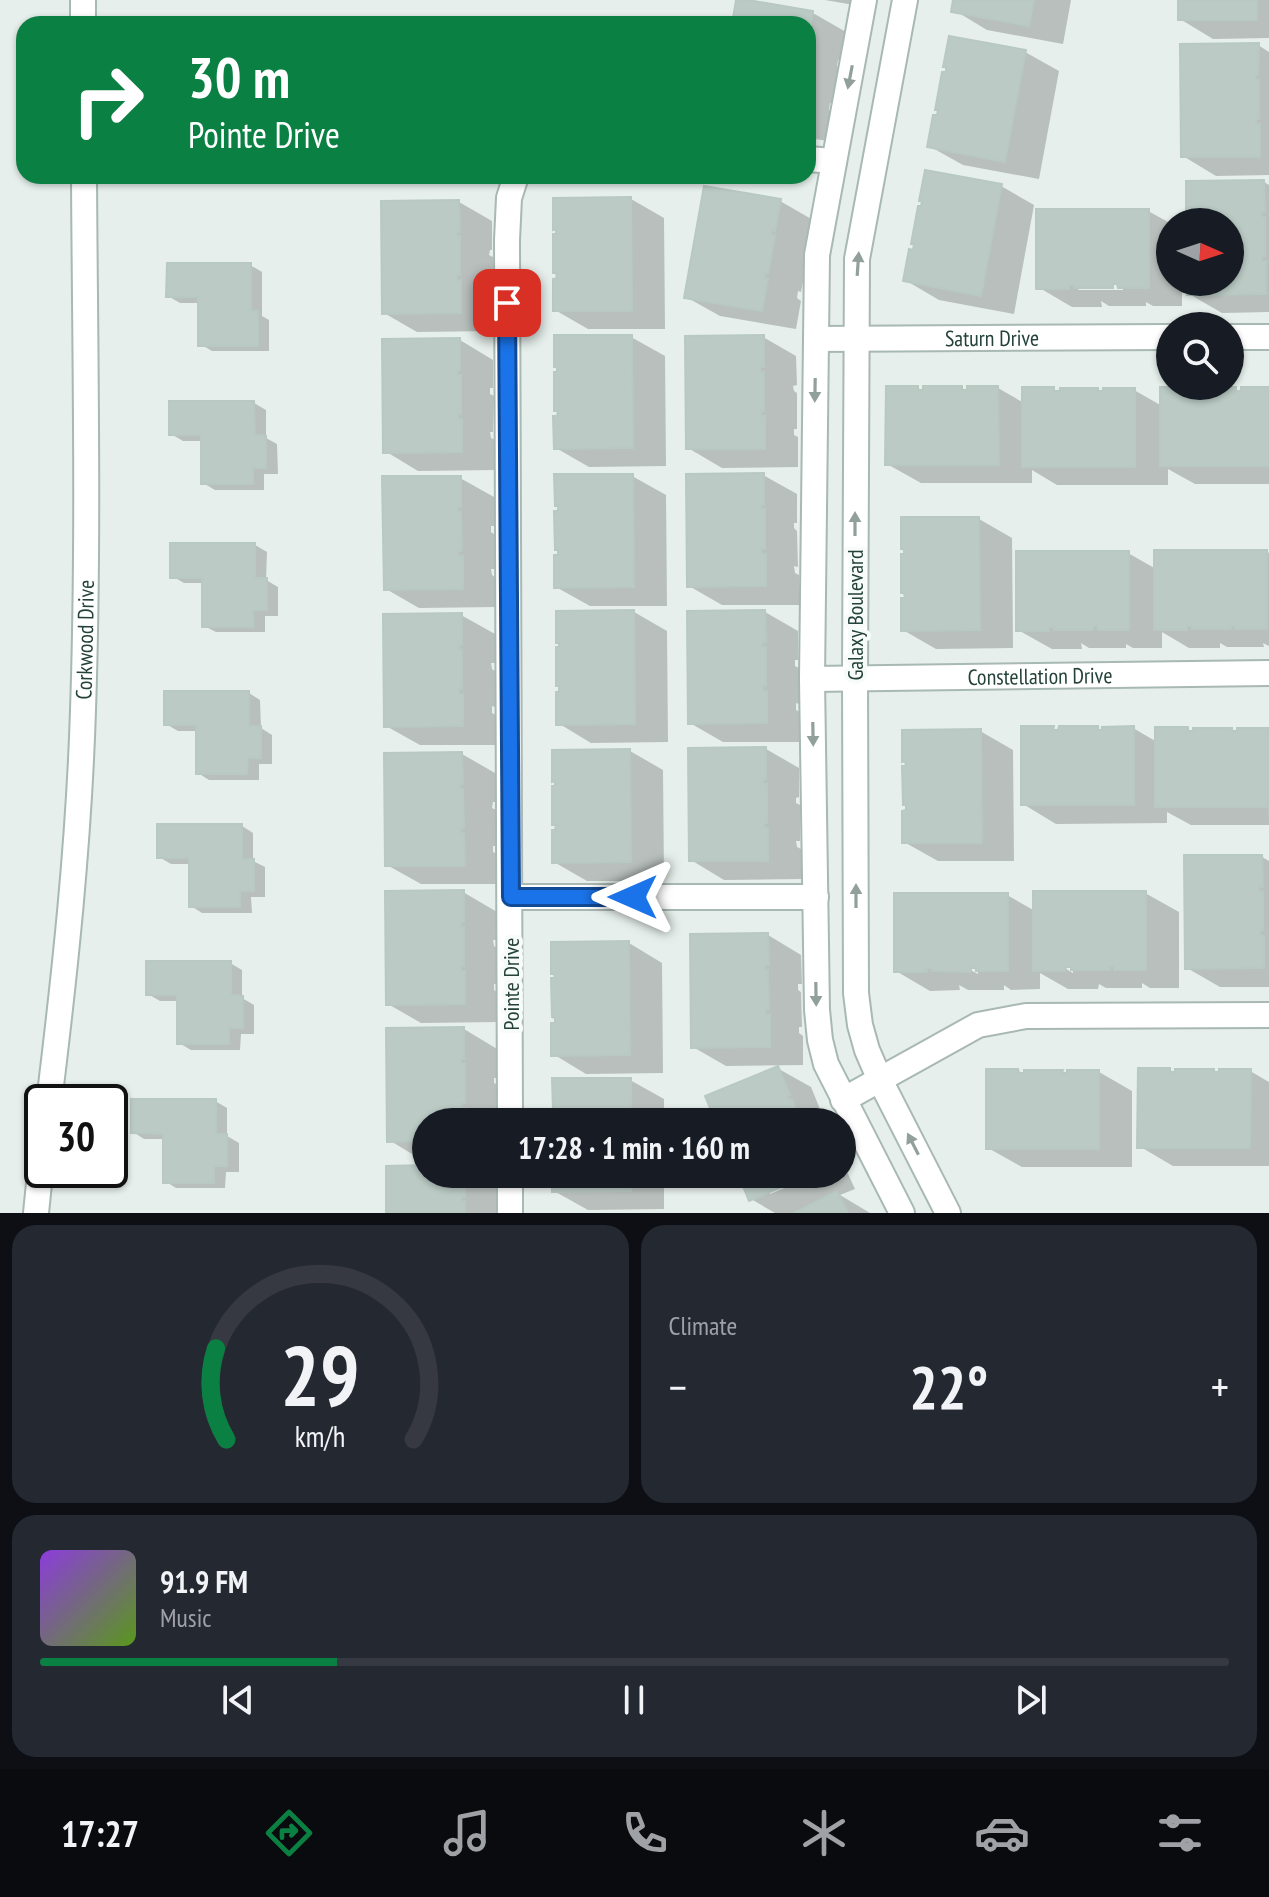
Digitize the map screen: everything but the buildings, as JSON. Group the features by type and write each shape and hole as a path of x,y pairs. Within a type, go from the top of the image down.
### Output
{"street":[{"name":"Galaxy Boulevard","path":"864,0 817,255 812,679 817,1010 826,1064 902,1213"},
{"name":"Galaxy Boulevard","path":"905,0 857,259 856,993 867,1050 948,1213"},
{"path":"816,160 834,161"},
{"name":"Corkwood Drive","path":"51,1084 69,913 83,712 86,537 84,184"},
{"name":"Pointe Drive","path":"510,1108 507,240 509,198 513,184"},
{"name":"Saturn Drive","path":"816,339 1156,337"},
{"path":"1244,337 1269,337"},
{"name":"Constellation Drive","path":"812,679 1269,673"},
{"path":"511,897 816,897"},
{"path":"843,1100 978,1025 1026,1016 1269,1015"},
{"path":"36,1213 39,1188"},
{"path":"510,1188 510,1213"}],"route":[{"path":"507,303 511,897 633,897"}]}
